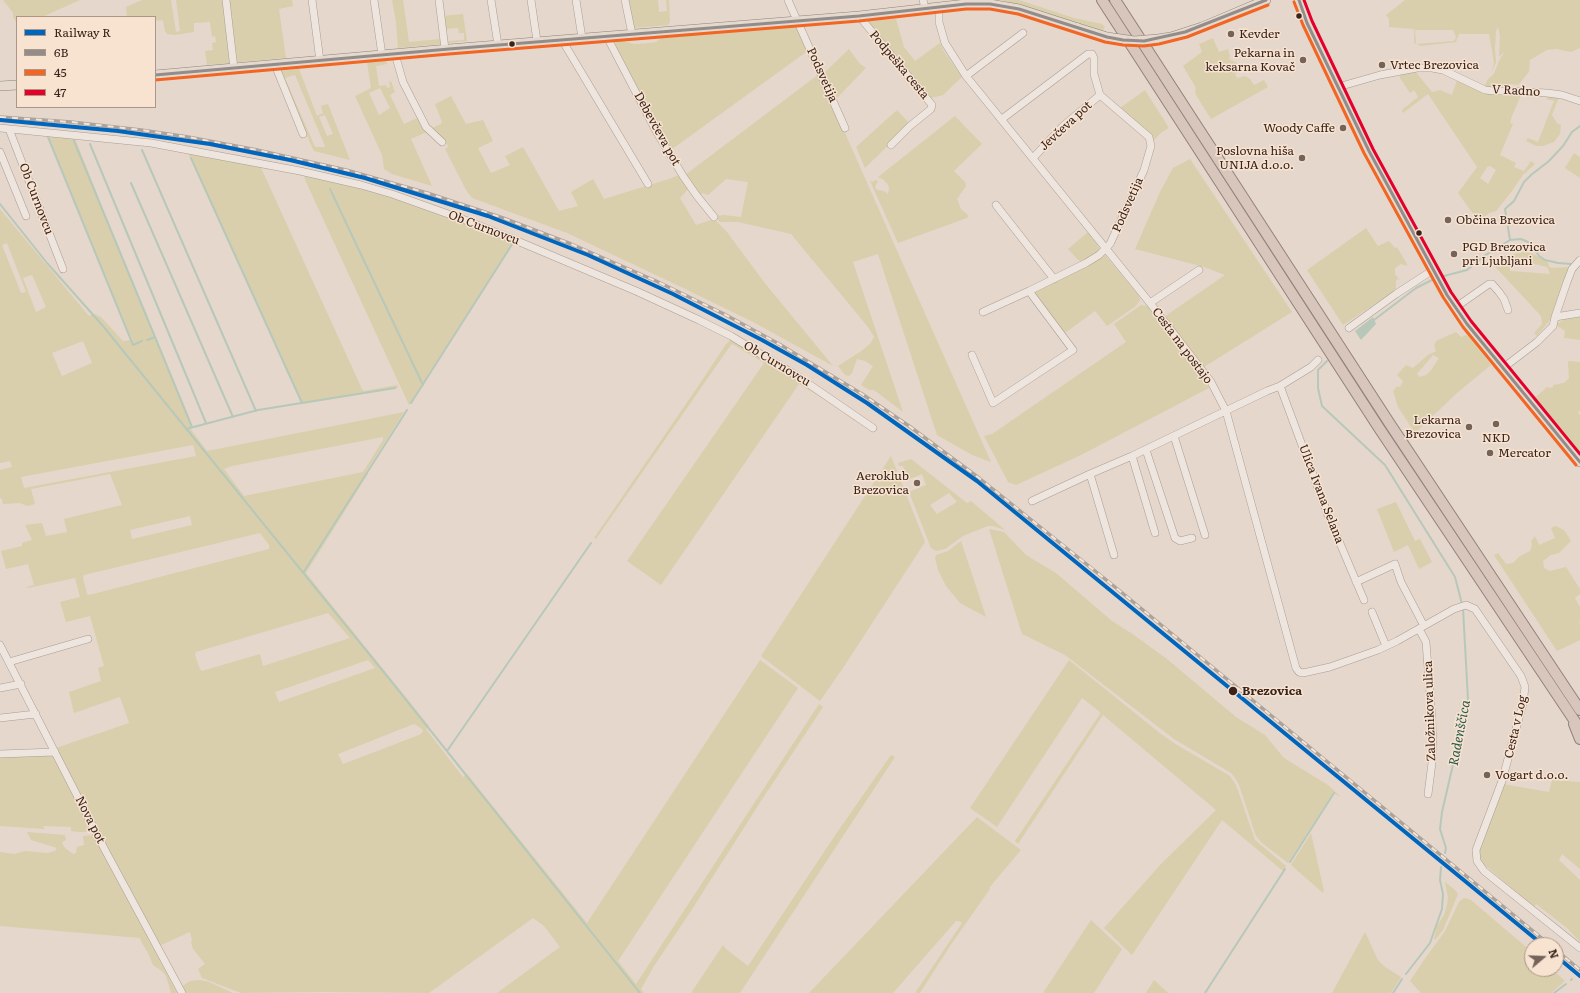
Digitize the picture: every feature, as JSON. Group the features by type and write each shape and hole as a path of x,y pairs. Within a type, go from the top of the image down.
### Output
{"highway":[{"path":"1102,0 1379,428 1580,729"},
{"path":"1115,0 1395,431 1580,710"},
{"path":"1572,718 1574,728 1580,739"}],"main road":[{"path":"1299,0 1308,23 1369,151 1436,275 1456,308 1580,462"},
{"name":"Podpeška cesta","path":"156,75 537,41 607,37 859,16 924,4 939,7 974,4 1004,6 1040,15 1106,37 1134,41 1171,37 1202,27 1263,1"},
{"path":"0,86 16,85"}],"street":[{"path":"226,0 234,69"},
{"path":"312,0 320,61"},
{"path":"374,0 382,55"},
{"path":"439,0 445,49"},
{"path":"491,0 498,45"},
{"path":"531,0 537,41"},
{"path":"576,0 582,38"},
{"path":"625,0 632,34"},
{"name":"Podsvetija","path":"788,0 845,128"},
{"name":"Cesta na postajo","path":"939,7 939,22 945,43 966,76 1150,303 1211,382 1226,411 1296,668 1299,672 1303,673 1330,667 1386,646"},
{"name":"Podpeška cesta","path":"859,16 932,105 931,109 910,126 891,146"},
{"path":"966,76 1023,33"},
{"name":"Debevčeva pot","path":"607,37 656,131 683,176 714,217"},
{"path":"562,40 648,184"},
{"path":"395,54 403,82 426,127 442,142"},
{"path":"1002,119 1088,54 1092,54 1094,58 1094,74 1100,95"},
{"path":"275,65 304,134"},
{"name":"V Radno","path":"1338,87 1380,75 1417,68 1432,68 1443,70 1486,90 1494,92 1506,91 1547,93 1580,101"},
{"name":"Podsvetija","path":"983,312 1086,263 1106,249 1114,237 1144,170 1151,146 1149,137 1100,95"},
{"name":"Jevčeva pot","path":"1033,158 1063,126 1100,95"},
{"name":"Ob Curnovcu","path":"0,128 150,143 204,152 300,171 361,185 392,194 465,220 515,240 636,291 699,320 731,336 797,376 873,428"},
{"name":"Ob Curnovcu","path":"9,129 63,269"},
{"name":"Ob Curnovcu","path":"0,152 26,216"},
{"path":"996,205 1054,279"},
{"path":"1503,368 1537,342 1553,326 1572,269 1580,260"},
{"path":"1150,303 1199,270"},
{"path":"1349,328 1396,294 1436,275"},
{"path":"1456,308 1489,284 1492,284 1504,299 1508,310"},
{"path":"972,355 993,403 1073,350 1029,291"},
{"path":"1555,317 1580,312"},
{"path":"1032,501 1146,450 1280,386 1311,367 1318,360"},
{"name":"Ulica Ivana Selana","path":"1280,386 1328,515 1364,600"},
{"path":"1174,436 1205,535"},
{"path":"1146,450 1175,538 1180,541 1192,538"},
{"path":"1132,456 1155,533"},
{"path":"1090,474 1114,555"},
{"name":"Založnikova ulica","path":"1356,582 1395,564 1426,642 1433,755 1428,794"},
{"name":"Cesta v Log","path":"1421,628 1463,606 1475,610 1521,676 1525,687 1523,703 1502,781 1476,850 1477,861 1484,871 1580,948"},
{"path":"1372,612 1386,646 1421,628"},
{"path":"9,662 88,639"},
{"name":"Nova pot","path":"0,645 160,954 182,993"},
{"path":"0,688 21,684"},
{"path":"0,718 36,714"},
{"path":"0,754 55,752"}],"shaded area":[{"path":"3,0 80,0 44,16 16,16 16,22 13,17 13,13"},
{"path":"142,0 171,0 176,32 180,31 176,0 292,0 293,6 279,9 286,58 207,65 205,51 213,50 212,43 216,42 215,36 212,37 210,22 194,23 194,32 175,35 167,34 163,20 156,21 156,16 127,16 126,7"},
{"path":"392,0 403,0 409,42 441,39 441,44 398,48 396,22"},
{"path":"627,0 658,0 659,12 667,11 666,0 669,0 670,22 668,25 632,28"},
{"path":"1001,0 1019,0 1074,18 1102,24 1105,27 1102,32"},
{"path":"1405,0 1580,0 1580,48 1571,52 1556,49 1547,50 1530,60 1529,72 1518,85 1511,84 1502,88 1484,87 1488,79 1494,74 1505,51 1499,57 1500,36 1498,27 1496,31 1496,62 1492,72 1494,63 1489,34 1459,34 1456,42 1421,46 1416,44 1414,43 1414,29 1389,27 1389,19 1386,15","holes":["1415,30 1453,30 1456,37 1454,41 1416,44"]},
{"path":"463,14 467,41 448,43 448,41 464,40 464,33 459,33 458,28 445,29 443,16"},
{"path":"896,19 904,47 915,61 940,43 943,50 962,77 943,95 931,98 865,21"},
{"path":"796,26 809,50 670,150 615,45 618,40 635,44 650,43 656,42 661,38"},
{"path":"1213,38 1219,52 1228,49 1230,56 1229,59 1237,63 1239,71 1235,74 1237,78 1245,76 1250,79 1254,85 1264,80 1268,87 1211,119 1196,95 1196,88 1183,66 1202,52 1199,44"},
{"path":"849,49 860,64 866,68 835,100 824,73"},
{"path":"386,60 387,64 376,66 379,86 386,85 387,88 390,87 389,82 391,81 395,92 390,95 404,124 419,117 427,132 411,139 432,186 392,174 384,169 382,155 355,96 371,88 367,62","holes":["380,88 390,108 379,115 369,93"]},
{"path":"299,69 317,116 323,113 321,106 328,104 350,160 314,151 280,71","holes":["295,75 325,146 325,147 315,147 285,78","325,115 333,134 327,136 319,117"]},
{"path":"1415,71 1432,92 1440,90 1452,95 1457,80 1471,87 1522,93 1512,116 1510,123 1513,124 1500,155 1516,163 1514,167 1524,171 1531,161 1535,164 1523,175 1496,211 1489,213 1479,222 1458,193 1477,167 1428,94 1403,113 1402,110 1418,97 1414,90 1410,93 1400,78 1400,74","holes":["1490,166 1496,170 1488,184 1480,178 1487,167"]},
{"path":"819,74 991,462 972,455 937,435 878,254 853,262 903,412 874,390 869,390 861,385 873,366 865,361 857,359 852,373 849,376 845,375 838,366 870,344 874,337 868,327 791,234 738,222 720,222 715,216 724,215 741,217 748,182 726,179 708,195 703,193 699,196 685,175"},
{"path":"1145,90 1169,128 1162,132 1154,140 1120,108"},
{"path":"1548,95 1559,97 1552,115 1557,123 1561,125 1560,134 1554,142 1543,146 1536,146 1526,141 1528,138 1538,142 1554,101 1546,99"},
{"path":"451,96 466,124 483,120 493,141 478,148 491,173 510,165 505,156 523,147 559,211 578,206 571,192 593,179 604,199 679,175 689,188 680,198 696,225 714,219 727,232 764,282 833,366 753,322 567,233 472,198 466,190 445,149 448,147 447,144 430,129 441,124 442,122 435,104"},
{"path":"897,110 910,124 865,168 856,147"},
{"path":"955,116 982,144 954,171 965,182 966,186 957,199 961,209 969,216 898,243 870,181 878,181 875,187 877,190 884,191 888,194 888,185 884,180 878,177"},
{"path":"47,134 74,136 134,287 192,426 189,427 207,451 404,412 366,472 368,474 306,573 429,726 426,729 463,777 467,774 587,923 760,660 798,688 618,961 636,984 819,704 823,707 654,966 641,989 644,993 497,993 560,947 544,926 533,918 429,993 241,993 202,978 198,969 205,964 193,949 190,932 159,946 56,748 129,723 120,697 74,713 69,692 101,681 98,668 104,666 90,616 66,622 60,602 80,597 75,578 28,588 27,587 34,585 28,564 6,569 1,551 22,546 22,543 32,540 25,525 42,523 46,536 67,532 64,519 122,505 110,474 31,489 35,504 27,506 20,503 3,504 2,499 0,498 0,470 12,467 10,461 0,463 0,209 89,316 94,314 101,317 123,341 132,340","holes":["7,243 26,292 21,293 2,245","32,275 46,307 36,312 23,278","83,341 92,363 62,376 52,353","383,437 383,440 363,472 244,496 224,469 232,466","193,445 196,456 24,488 21,477","190,516 192,525 132,539 130,530","260,533 269,545 269,549 89,595 87,594 83,578 84,575","328,613 350,638 263,666 260,654 202,671 195,655 196,652","368,660 375,668 279,702 275,692","414,724 422,729 423,732 419,735 343,764 338,754"]},
{"path":"187,151 261,164 262,170 362,389 364,391 397,385 398,388 302,404"},
{"path":"1574,153 1580,157 1580,178 1565,168"},
{"path":"1190,159 1292,312 1204,367 1164,317 1225,275 1204,267 1135,249 1160,192 1173,168"},
{"path":"304,175 364,188 514,241 409,405 306,182"},
{"path":"1366,228 1378,246 1389,241 1395,248 1397,247 1408,266 1401,264 1395,268 1395,274 1399,279 1396,280 1396,289 1393,292 1343,325 1307,270"},
{"path":"1088,232 1100,249 1098,252 1081,263 1068,249"},
{"path":"1527,251 1548,262 1549,267 1570,267 1550,320 1537,336 1534,333 1542,324 1541,316 1489,260","holes":["1510,263 1535,264 1547,267 1550,274 1510,271"]},
{"path":"1105,255 1139,296 1140,300 1136,306 1107,326 1095,311 1065,333 1033,291"},
{"path":"1141,305 1148,306 1199,371 1209,388 1081,455 1016,485 1008,482 984,436 992,434 1126,342 1114,324"},
{"path":"1568,316 1580,316 1580,340 1564,338 1565,331 1556,325"},
{"path":"1373,317 1376,324 1361,340 1355,331"},
{"path":"1456,332 1461,337 1466,335 1469,336 1491,365 1457,393 1415,433 1398,407 1393,391 1397,386 1400,387 1403,381 1397,375 1406,365 1413,368 1428,355 1436,351 1434,345 1436,341","holes":["1433,355 1439,358 1426,375 1420,377 1417,374"]},
{"path":"732,339 859,420 855,421 827,401 799,384 661,585 627,561 764,363 732,344 596,539 594,538 726,344"},
{"path":"1568,361 1580,362 1580,410 1578,413 1580,415 1580,453 1535,398 1547,387 1550,388 1553,387 1553,385 1564,383 1569,378"},
{"path":"891,456 925,542 820,701 761,656"},
{"path":"911,459 967,503 971,501 1005,530 988,526 963,536 945,549 936,551 931,548 909,492 926,485 922,474 905,481 902,474 905,472 903,466 899,466 898,463","holes":["949,493 957,502 937,514 930,505"]},
{"path":"1396,502 1415,541 1420,539 1432,562 1419,569 1408,545 1394,552 1377,509"},
{"path":"1556,526 1564,530 1571,541 1559,553 1551,555 1543,561 1544,568 1550,571 1566,567 1580,589 1580,594 1575,598 1580,607 1580,640 1557,651 1494,555 1498,553 1506,564 1513,563 1520,556 1530,551 1532,545 1531,541 1535,536 1539,545 1555,538 1551,528"},
{"path":"989,529 1004,532 1026,555 1056,573 1112,621 1167,659 1236,717 1265,735 1284,758 1328,785 1341,797 1333,793 1288,863 1262,843 1256,836 1239,785 1231,773 1174,739 1065,655 1022,634"},
{"path":"961,541 986,617 960,603 946,586 938,570 935,558 936,555 948,551"},
{"path":"1069,660 1161,734 1230,776 1236,785 1255,840 1286,866 1283,871 1222,820 1132,955 1104,928 1161,864 1216,810 1103,715 1018,844 1015,841 1100,714 1100,712 1082,698 997,827 970,808"},
{"path":"49,755 54,757 90,829 86,832 79,832 71,831 71,827 43,826 45,829 0,826 0,756"},
{"path":"891,755 895,757 740,993 691,993 723,945 748,966 836,834"},
{"path":"1552,780 1580,782 1580,869 1562,854 1559,860 1580,880 1580,942 1567,928 1536,904 1534,907 1481,862 1478,848 1503,784 1549,792"},
{"path":"977,817 1021,850 989,888 990,889 950,946 920,993 915,993 962,923 959,921 956,921 893,993 809,993"},
{"path":"27,832 65,835 66,840 62,842 64,847 73,854 76,853 77,847 84,845 83,836 94,835 177,993 171,993 166,976 162,971 153,965 140,938 0,926 0,852 14,854 25,851 48,853 55,851 57,848 31,840"},
{"path":"1311,833 1324,891 1323,893 1291,865"},
{"path":"1445,882 1458,894 1443,930 1435,940 1434,938 1437,926 1444,915 1447,905 1448,898"},
{"path":"1464,898 1471,900 1524,945 1524,977 1561,977 1565,981 1551,993 1421,993 1410,981 1445,931 1459,902"},
{"path":"1091,920 1122,949 1094,993 1043,993"},
{"path":"1365,932 1378,960 1385,967 1401,977 1391,993 1332,993"},
{"path":"200,980 209,982 233,993 184,993 181,987 190,981"},
{"path":"1154,980 1166,991 1169,993 1146,993"}],"waterway":[{"path":"1440,277 1467,270 1484,256 1510,240 1505,209 1514,201 1524,182 1549,161 1563,146 1572,132 1580,126"},
{"path":"48,137 133,345 142,341"},
{"path":"74,141 155,337"},
{"path":"90,144 206,423"},
{"path":"142,150 256,411"},
{"path":"191,158 302,403"},
{"path":"131,183 233,417"},
{"path":"330,189 423,385"},
{"path":"0,204 47,263 103,326 391,681 640,993"},
{"path":"1510,240 1521,239 1528,242 1539,256 1545,260 1571,264"},
{"path":"411,403 513,243"},
{"path":"1374,320 1416,288 1434,279"},
{"path":"147,340 155,337 192,427"},
{"path":"1327,361 1318,370 1318,388 1322,406 1385,465 1455,577 1462,604"},
{"path":"186,429 258,410 395,388"},
{"path":"303,573 407,410"},
{"path":"447,751 591,543"},
{"name":"Radenščica","path":"1445,853 1446,848 1440,829 1442,812 1468,700 1463,608"},
{"path":"1290,862 1334,793"},
{"name":"Radenščica","path":"1406,974 1430,943 1442,909 1443,894 1440,880 1441,867"},
{"path":"1205,993 1285,869"},
{"name":"Radenščica","path":"1393,993 1402,979"},
{"path":"1554,993 1566,984"}],"railway":[{"path":"0,117 71,122 188,137 257,150 346,170 427,193 503,218 571,244 656,281 724,314 779,344 862,394 909,426 979,478 1115,587 1540,937"},
{"path":"1564,957 1580,970"}],"rail line":[{"name":"R","path":"0,120 118,131 210,144 290,160 365,178 488,216 588,255 673,294 762,340 807,365 867,403 977,481 1533,937"},
{"name":"R","path":"1564,963 1580,976"}],"transit line":[{"name":"6B","path":"156,75 449,49 859,16 966,4 990,4 1019,9 1107,37 1123,40 1144,41 1185,32 1266,0"},
{"name":"6B","path":"1299,0 1307,23 1369,151 1447,295 1467,324 1580,462"},
{"name":"47","path":"1304,0 1312,21 1373,149 1451,292 1471,321 1580,454"},
{"name":"45","path":"1294,2 1303,25 1364,153 1443,297 1463,327 1576,465"},
{"name":"45","path":"156,80 449,54 859,21 966,9 990,9 1018,14 1105,42 1144,46 1187,37 1268,5"}],"place":[{"name":"Kevder","path":"1231,34"},
{"name":"Pekarna in keksarna Kovač","path":"1303,60"},
{"name":"Vrtec Brezovica","path":"1382,65"},
{"name":"Woody Caffe","path":"1343,128"},
{"name":"Poslovna hiša UNIJA d.o.o.","path":"1302,158"},
{"name":"Občina Brezovica","path":"1448,220"},
{"name":"PGD Brezovica pri Ljubljani","path":"1454,254"},
{"name":"NKD","path":"1496,424"},
{"name":"Lekarna Brezovica","path":"1469,427"},
{"name":"Mercator","path":"1490,453"},
{"name":"Aeroklub Brezovica","path":"917,483"},
{"name":"Brezovica","path":"1233,691"},
{"name":"Vogart d.o.o.","path":"1487,775"}]}
